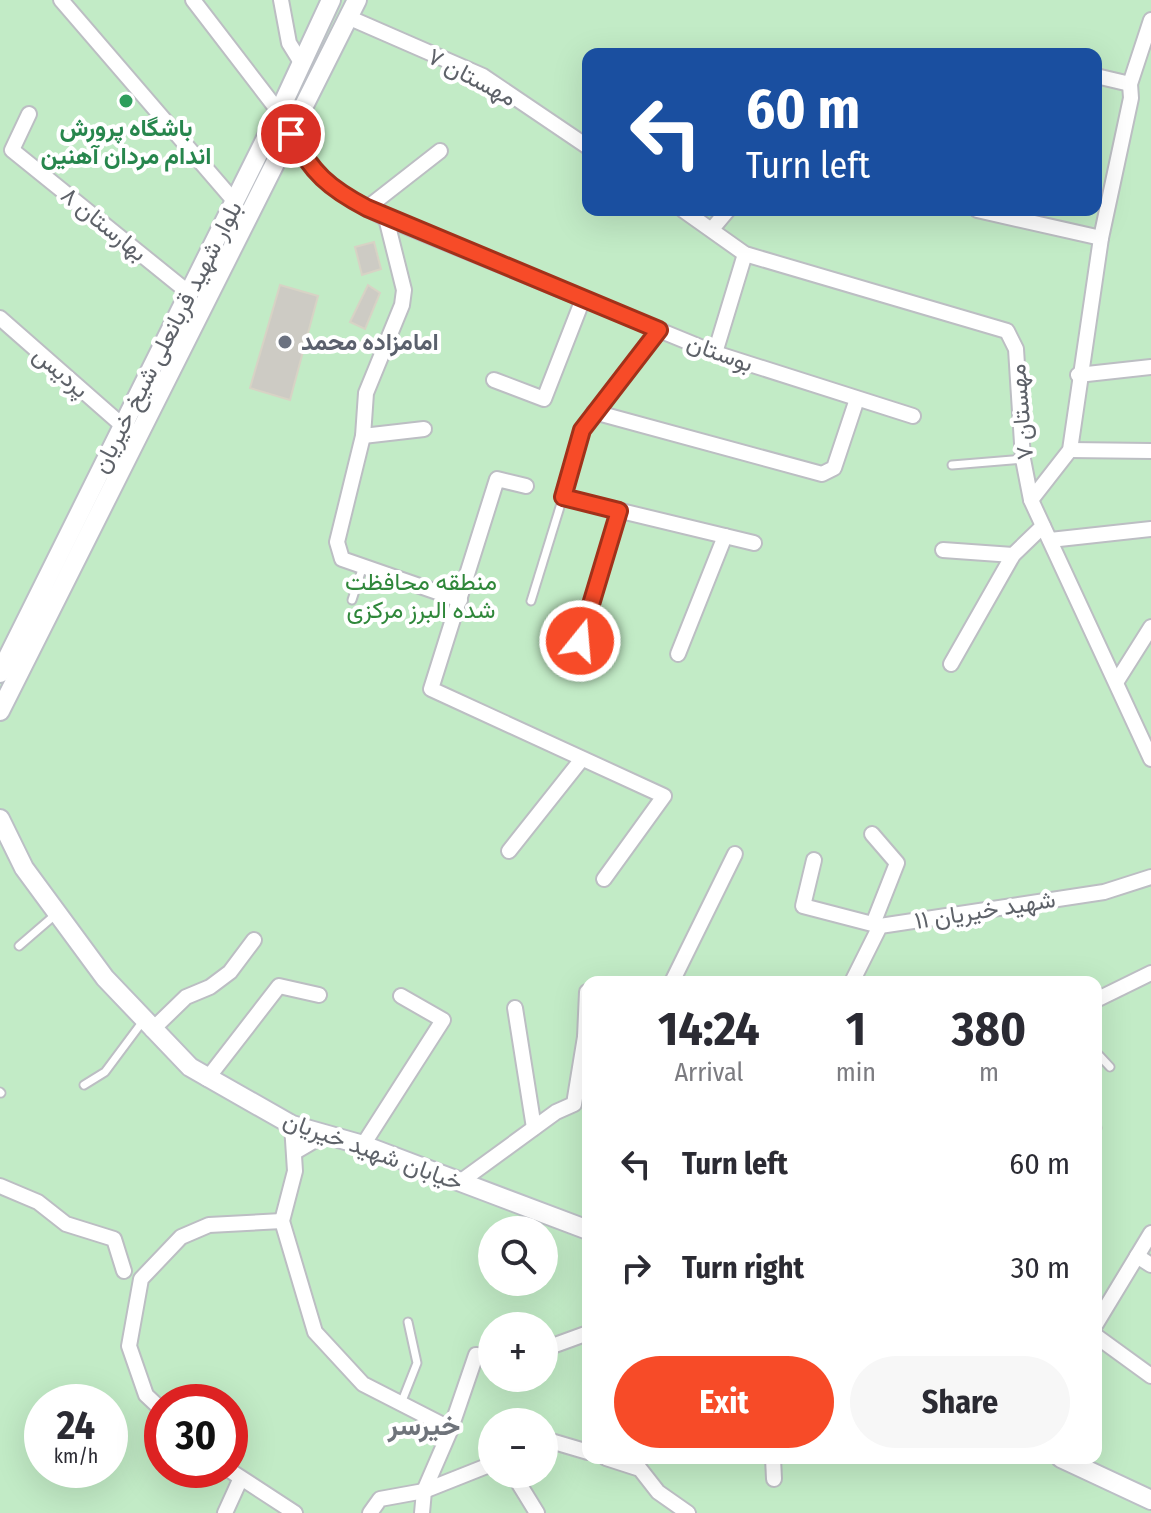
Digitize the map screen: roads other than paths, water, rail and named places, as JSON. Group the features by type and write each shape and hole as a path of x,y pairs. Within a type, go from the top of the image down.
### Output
{"street":[{"path":"61,0 235,202"},
{"path":"193,0 279,112"},
{"path":"281,0 289,43 302,64"},
{"name":"بلوار شهید قربانعلی شیخ خیریان","path":"0,673 38,615 123,426 198,298 235,202 331,0"},
{"path":"0,711 38,615 198,298 291,134 357,0"},
{"name":"مهستان ۷","path":"350,18 483,76 582,143"},
{"path":"1031,500 1070,450 1078,375 1101,238 1131,98 1130,84 1151,20"},
{"path":"1102,77 1130,84"},
{"name":"بهارستان ۸","path":"29,114 12,150 198,298"},
{"name":"بوستان","path":"291,134 305,160 330,188 386,218 715,353 913,416"},
{"path":"367,208 440,151"},
{"name":"مهستان ۷","path":"692,216 745,254 1007,331 1016,349 1023,459 1031,500 1117,681"},
{"path":"712,229 723,216"},
{"path":"1004,216 1101,238"},
{"path":"386,218 404,290 402,305 366,393 363,436 337,542 342,559 460,600"},
{"path":"715,353 745,254"},
{"path":"494,380 544,399 583,299"},
{"name":"پردیس","path":"0,318 123,426"},
{"path":"659,330 582,430 563,497 754,543"},
{"path":"1078,375 1151,367"},
{"path":"594,412 822,474 834,468 857,399"},
{"path":"363,436 424,429"},
{"path":"1070,450 1151,451"},
{"path":"526,486 497,479 431,689 664,796 604,879"},
{"path":"580,641 619,511"},
{"path":"951,664 1013,555 1047,533 1151,529"},
{"path":"678,654 725,536"},
{"path":"943,550 1013,555"},
{"path":"1151,627 1117,681 1151,759"},
{"path":"509,851 582,759"},
{"name":"خیابان شهید خیریان","path":"0,819 24,868 56,913 147,1026 207,1079 292,1125 363,1145 582,1228"},
{"path":"814,860 803,906 876,925 897,863 872,834"},
{"path":"675,976 735,854"},
{"name":"شهید خیریان ۱۱","path":"855,976 876,925 1104,892 1151,877"},
{"path":"147,1026 186,997 210,987 230,972 254,940"},
{"path":"1102,997 1151,973"},
{"path":"207,1079 279,986 319,995"},
{"path":"363,1145 443,1020 401,996"},
{"path":"515,1008 534,1128"},
{"path":"460,1182 534,1128 581,1106"},
{"path":"292,1125 295,1171 282,1221 315,1332 363,1384 402,1401 451,1429"},
{"path":"295,1152 324,1135"},
{"path":"0,1186 38,1202 66,1224 114,1239 124,1271"},
{"path":"144,1389 129,1346 141,1279 181,1237 209,1225 282,1221"},
{"path":"1102,1314 1151,1233"},
{"path":"1137,1256 1151,1265"},
{"path":"558,1344 582,1335"},
{"path":"1102,1340 1151,1376"},
{"path":"422,1513 424,1491 478,1355"},
{"path":"558,1443 582,1450"},
{"path":"625,1464 640,1469 658,1492 688,1513"},
{"path":"773,1464 774,1479"},
{"path":"1074,1464 1151,1500"},
{"path":"370,1513 380,1499 424,1491 478,1470"},
{"path":"248,1484 295,1513"},
{"path":"225,1513 231,1488"},
{"path":"522,1488 537,1513"}],"lane":[{"path":"952,465 1023,459"},
{"path":"531,601 563,497"},
{"path":"352,600 363,566"},
{"path":"19,946 56,913"},
{"path":"84,1085 105,1072 147,1026"},
{"path":"1102,1058 1110,1067"},
{"path":"402,1401 417,1363 408,1322"}],"place":[{"name":"باشگاه پرورش اندام مردان آهنین","path":"126,101"},
{"name":"امامزاده محمد","path":"285,342"}],"district":[{"name":"خیرسر","path":"424,1425"}],"park label":[{"name":"منطقه محافظت شده البرز مرکزی","path":"421,596"}]}
